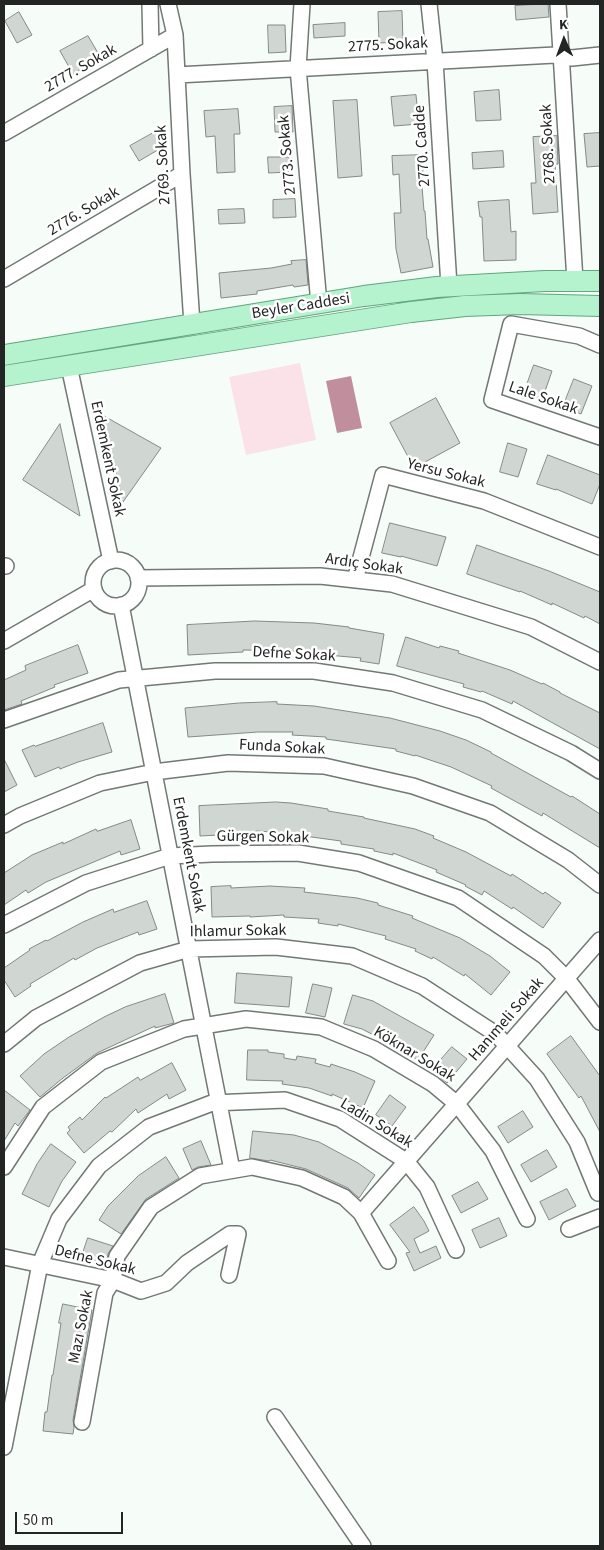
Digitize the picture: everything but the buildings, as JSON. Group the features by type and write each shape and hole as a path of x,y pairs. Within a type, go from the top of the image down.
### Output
{"main road":[{"name":"Beyler Caddesi","path":"4,356 382,294 449,286 545,281 600,281"},
{"name":"Beyler Caddesi","path":"4,376 358,319 465,306 520,304 600,306"},
{"path":"192,324 195,345"},
{"path":"64,346 69,366"}],"street":[{"path":"150,4 151,48"},
{"name":"2769. Sokak","path":"168,4 175,35 192,324"},
{"name":"2773. Sokak","path":"302,4 298,68 319,304"},
{"name":"2770. Cadde","path":"428,4 435,61 449,286"},
{"name":"2768. Sokak","path":"558,4 575,281"},
{"name":"2777. Sokak","path":"4,133 175,35"},
{"name":"2775. Sokak","path":"177,75 555,55 572,58 600,55"},
{"name":"2776. Sokak","path":"4,279 182,174"},
{"name":"Lale Sokak","path":"600,345 579,336 511,324 492,400 600,437"},
{"name":"Erdemkent Sokak","path":"69,366 110,561"},
{"name":"Yersu Sokak","path":"355,580 383,476 484,501 600,547"},
{"path":"118,560 125,562 135,571 138,578 137,592 128,602 120,605 114,605 102,600 94,589 93,582 98,568 110,561 118,560"},
{"name":"Ardıç Sokak","path":"138,578 320,576 392,584 531,627 600,662"},
{"path":"4,640 94,589"},
{"name":"Erdemkent Sokak","path":"120,605 232,1170"},
{"name":"Defne Sokak","path":"4,720 119,680 214,670 314,671 392,683 482,710 571,753 600,772"},
{"name":"Funda Sokak","path":"4,825 20,816 100,784 154,772 228,764 324,766 413,786 490,813 568,860 600,885"},
{"name":"Gürgen Sokak","path":"4,925 86,883 170,856 298,854 359,863 458,898 544,956 566,979 600,1022"},
{"name":"Hanımeli Sokak","path":"361,1213 600,940"},
{"name":"Ihlamur Sokak","path":"4,1044 36,1018 140,963 189,949 276,947 352,956 422,986 496,1034 537,1079 577,1142 598,1193"},
{"name":"Köknar Sokak","path":"4,1167 43,1107 102,1062 184,1029 246,1019 321,1027 374,1048 433,1084 457,1104 493,1152 527,1218"},
{"name":"Ladin Sokak","path":"4,1447 40,1264 59,1219 99,1166 149,1127 212,1103 285,1100 340,1119 406,1161 427,1187 456,1250"},
{"name":"Mazı Sokak","path":"82,1422 104,1293 113,1280 117,1256 151,1207 200,1176 252,1167 302,1178 344,1197 361,1213 388,1261"},
{"path":"569,1229 600,1218"},
{"name":"Defne Sokak","path":"4,1257 113,1280 141,1291 166,1283 186,1263 230,1234 238,1234 229,1275"},
{"path":"275,1417 363,1546"}],"shaded area":[{"path":"300,363 316,440 246,455 229,377"},
{"path":"351,376 362,428 337,433 326,381"}]}
